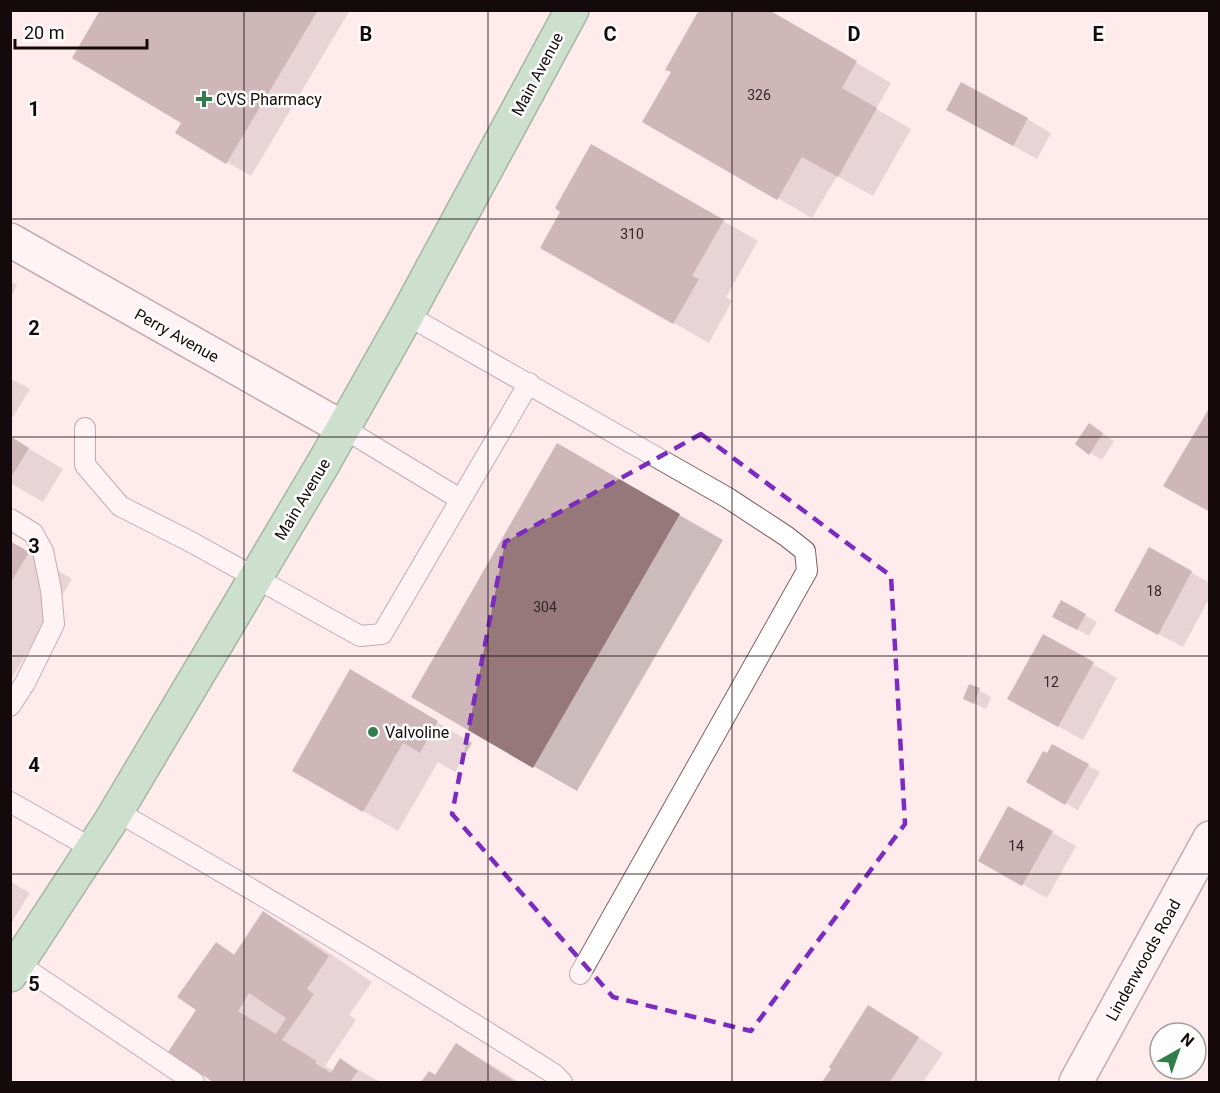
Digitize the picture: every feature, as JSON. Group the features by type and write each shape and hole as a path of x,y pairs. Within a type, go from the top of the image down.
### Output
{"main road":[{"name":"Main Avenue","path":"13,966 117,811 256,578 407,315 572,10"}],"street":[{"name":"Perry Avenue","path":"10,240 343,428"},
{"name":"Lindenwoods Road","path":"1076,1083 1209,838"}],"lane":[{"path":"407,315 728,498 805,551 807,572 580,974"},
{"path":"85,428 85,465 120,506 360,636 382,634 529,383"},
{"path":"343,428 460,499"},
{"path":"10,519 33,533 43,551 51,590 54,624 25,683 10,706"},
{"path":"10,802 93,849"},
{"path":"117,811 226,873 453,1010 554,1074 562,1083"},
{"path":"13,966 194,1083"}],"highlighted area":[{"path":"701,434 891,576 905,824 751,1031 613,997 452,814 505,542"}],"building":[{"path":"100,10 318,10 226,164 175,133 181,123 72,58"},
{"path":"699,10 769,10 857,61 842,88 877,108 838,177 802,157 777,200 642,122 671,72 665,70"},
{"path":"961,82 1028,118 1013,146 946,110"},
{"path":"591,144 724,220 692,276 699,279 673,324 540,248 560,212 555,208"},
{"path":"1210,407 1210,512 1163,486"},
{"path":"1089,423 1103,433 1089,455 1075,444"},
{"path":"10,436 29,448 10,479"},
{"path":"557,443 680,514 533,768 411,697"},
{"path":"10,541 29,552 10,584"},
{"path":"1149,547 1192,571 1158,635 1114,611"},
{"path":"1061,600 1086,614 1077,630 1052,617"},
{"path":"1043,634 1094,662 1058,727 1007,699"},
{"name":"Valvoline","path":"350,669 438,721 420,753 403,743 363,812 292,771"},
{"path":"969,684 980,688 974,704 963,699"},
{"path":"1052,744 1089,764 1065,805 1026,782 1043,751 1047,753"},
{"path":"1008,806 1053,831 1022,886 978,861"},
{"path":"263,911 329,956 307,989 314,994 282,1040 317,1061 315,1063 331,1073 340,1058 358,1071 350,1082 213,1082 168,1052 196,1010 177,997 216,942 234,955","holes":["249,993 286,1018 276,1034 238,1011"]},
{"path":"868,1005 919,1037 890,1082 822,1082 831,1069 829,1067"},
{"path":"456,1043 515,1082 421,1082 429,1071 435,1075"}],"place":[{"name":"CVS Pharmacy","path":"204,99"},
{"name":"Valvoline","path":"373,732"}]}
